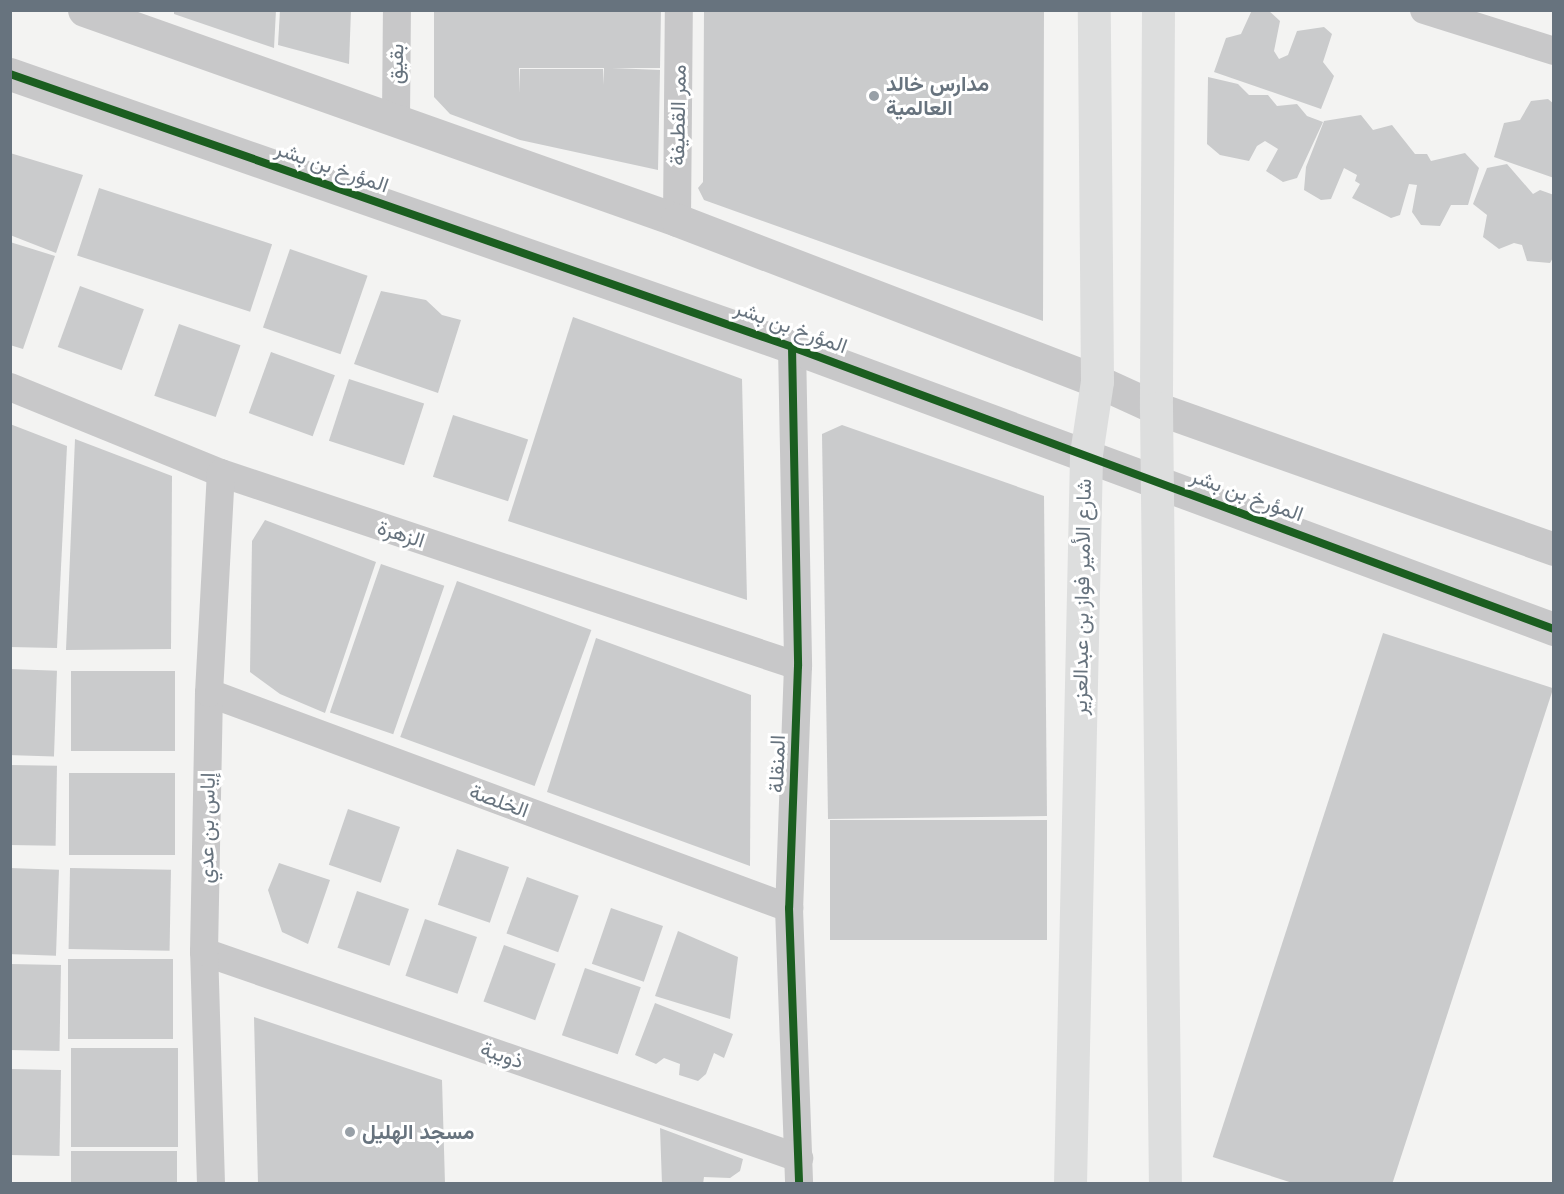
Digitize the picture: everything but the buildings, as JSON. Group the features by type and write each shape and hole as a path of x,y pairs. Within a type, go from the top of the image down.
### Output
{"main road":[{"name":"شارع الأمير فواز بن عبدالعزير","path":"1070,1184 1086,454 1097,381 1094,10"},
{"path":"1158,10 1156,408 1160,482 1165,1184"}],"street":[{"path":"84,10 396,118 677,220 1097,381 1156,408 1554,549"},
{"name":"بقيق","path":"396,118 397,10"},
{"name":"ممر القطيفة","path":"677,220 679,10"},
{"path":"1424,10 1554,51"},
{"name":"المؤرخ بن بشر","path":"10,74 792,346 1554,629"},
{"name":"المنقلة","path":"792,346 798,666 789,908 799,1171"},
{"name":"الزهرة","path":"10,387 221,473 798,666"},
{"name":"إياس بن عدي","path":"211,1184 204,952 209,693 221,473"},
{"name":"الخلصة","path":"209,693 789,908"},
{"name":"ذويبة","path":"204,952 799,1171"}],"cycle path":[{"path":"10,74 792,347 1554,629"},
{"path":"792,347 798,666 789,908 799,1184"}],"place":[{"name":"مدارس خالد العالمية","path":"874,96"},
{"name":"مسجد الهليل","path":"350,1132"}]}
